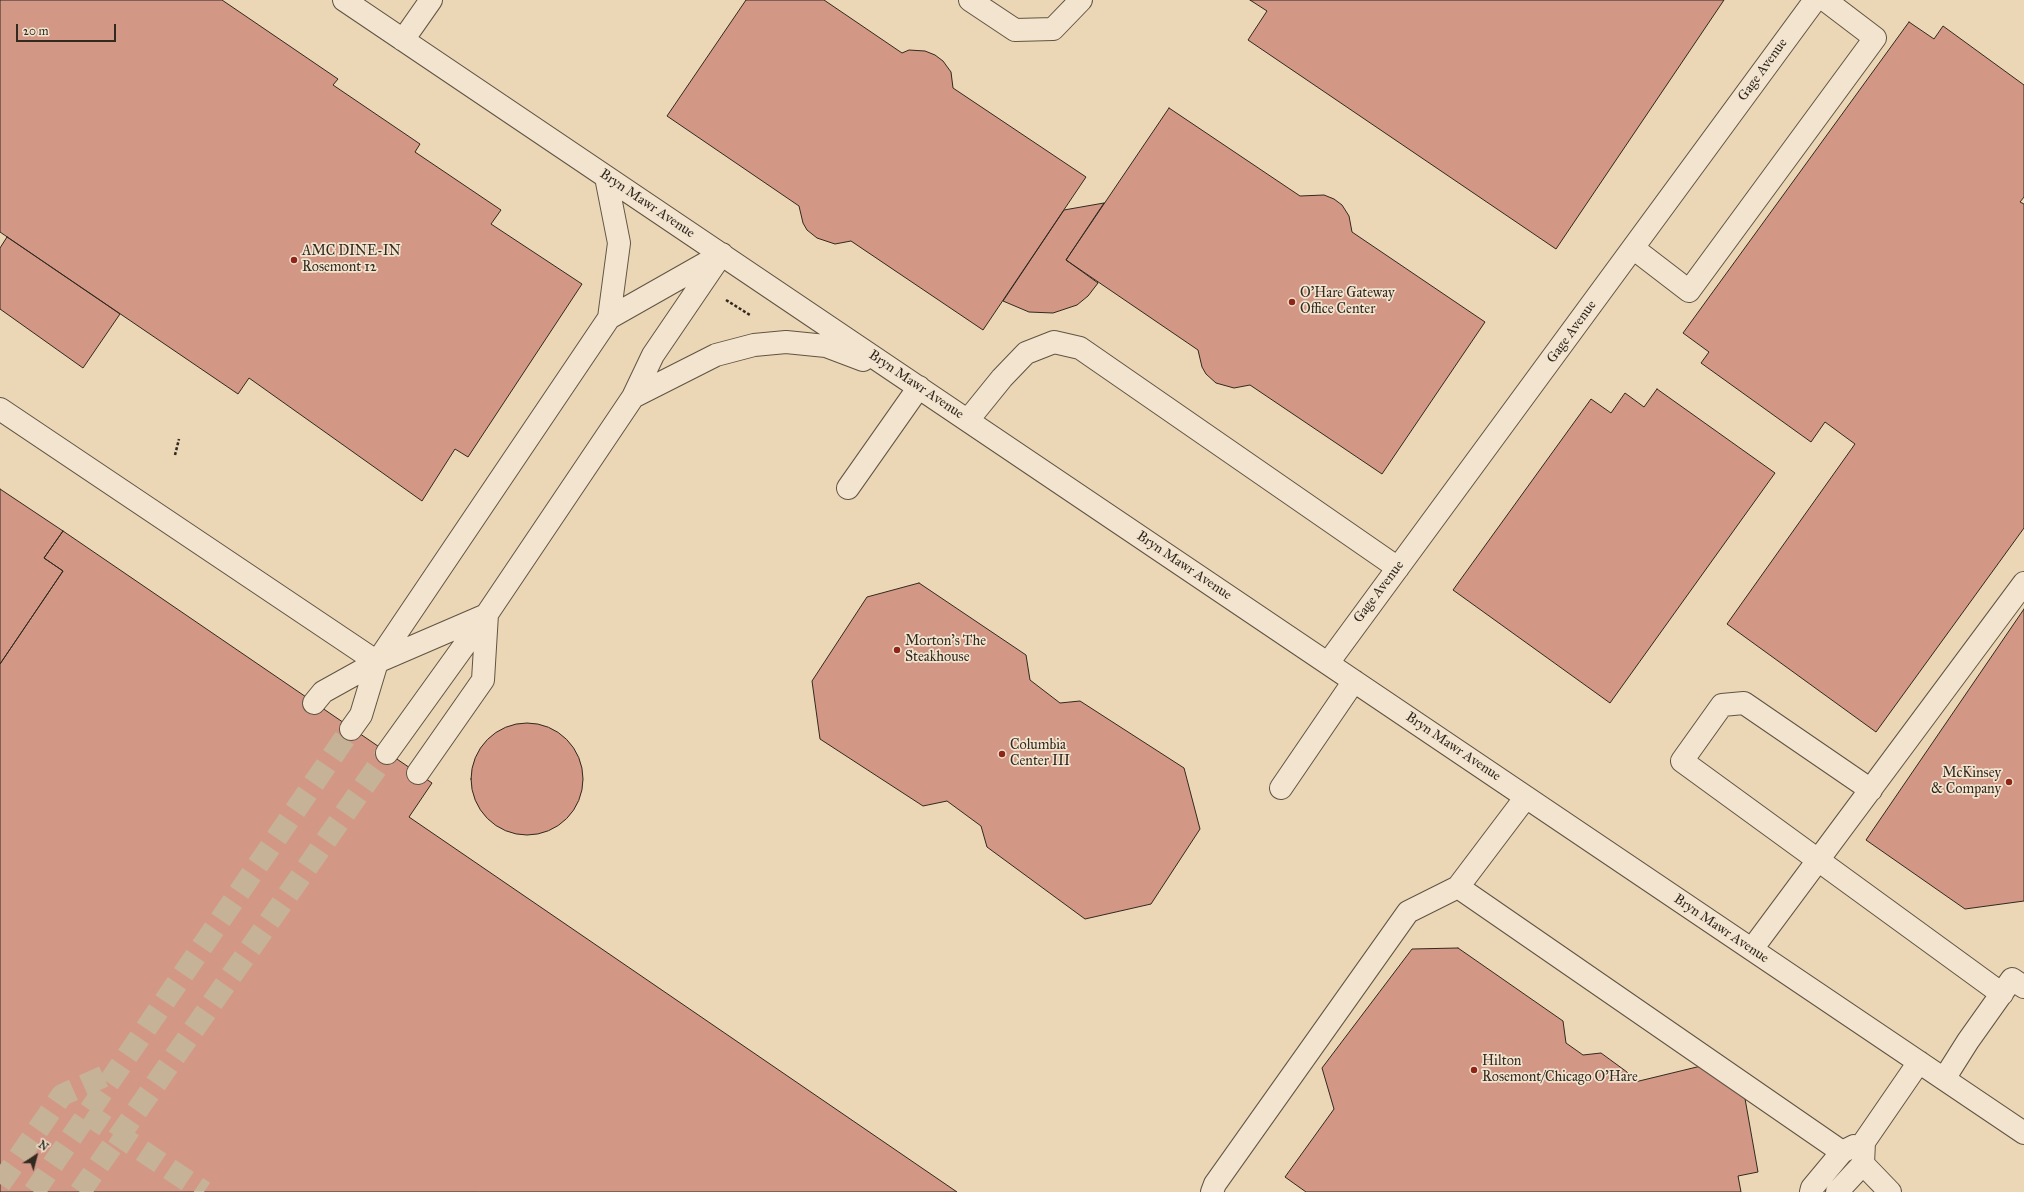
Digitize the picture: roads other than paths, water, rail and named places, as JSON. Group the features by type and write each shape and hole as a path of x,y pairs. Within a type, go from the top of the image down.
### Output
{"street":[{"name":"Bryn Mawr Avenue","path":"344,0 2024,1133"},
{"path":"403,40 431,0"},
{"path":"970,0 1015,30 1053,29 1080,0"},
{"name":"Gage Avenue","path":"1328,663 1815,0"},
{"path":"1633,248 1689,291 1875,38 1825,0"},
{"path":"606,177 619,243 610,318"},
{"path":"351,729 361,715 377,662 610,318 722,254"},
{"path":"387,754 487,614 633,397 653,356 722,254"},
{"path":"633,397 716,355 754,344 786,342 826,346 899,373"},
{"path":"968,420 1002,378 1026,353 1054,342 1080,348 1398,568"},
{"path":"848,488 919,388"},
{"path":"0,408 377,662"},
{"path":"1752,949 2024,583"},
{"path":"314,702 323,692 377,662 487,614"},
{"path":"418,773 483,680 487,614"},
{"path":"1281,788 1354,681"},
{"path":"1871,790 1744,702 1722,705 1682,761 1819,860 2016,983 1968,1040 1944,1079"},
{"path":"1215,1190 1408,912 1458,887 1526,797"},
{"path":"1458,887 1842,1152"},
{"path":"1811,1192 1812,1188 1842,1152 1864,1142 1919,1062"},
{"path":"1837,1192 1863,1164 1864,1142"},
{"path":"1863,1164 1890,1192"}],"tunnel":[{"path":"34,1192 351,729"},
{"path":"80,1192 387,753"},
{"path":"0,1184 62,1095 116,1071"},
{"path":"87,1114 204,1192"}],"place":[{"name":"AMC DINE-IN Rosemont 12","path":"294,260"},
{"name":"O’Hare Gateway Office Center","path":"1292,302"},
{"name":"Morton's The Steakhouse","path":"897,650"},
{"name":"Columbia Center III","path":"1002,754"},
{"name":"McKinsey & Company","path":"2009,782"},
{"name":"Hilton Rosemont/Chicago O'Hare","path":"1474,1070"}]}
